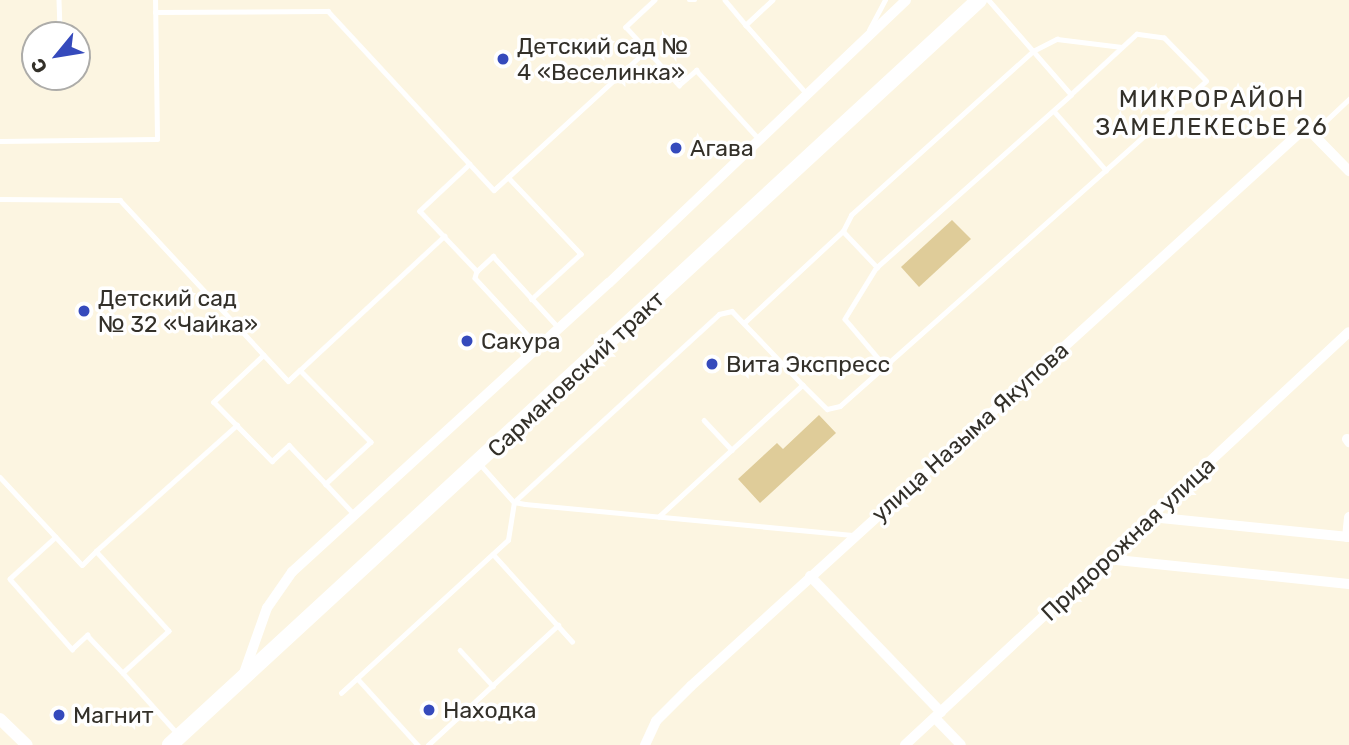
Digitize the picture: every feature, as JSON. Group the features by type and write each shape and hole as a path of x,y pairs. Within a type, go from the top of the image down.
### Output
{"main road":[{"name":"Сармановский тракт","path":"175,741 979,0"}],"street":[{"path":"241,681 267,608 292,572 559,328 906,0"},
{"path":"1309,130 1349,171"},
{"name":"улица Назыма Якупова","path":"645,745 656,721 691,686 810,576 1309,130"},
{"name":"Придорожная улица","path":"905,745 1349,332"},
{"path":"1151,517 1348,537 1349,517"},
{"path":"1107,559 1349,584"},
{"path":"810,576 938,715 961,745"},
{"path":"0,719 27,745"}],"lane":[{"path":"59,0 60,21"},
{"path":"0,141 157,139 155,0"},
{"path":"655,0 626,27 679,85 696,70 760,139"},
{"path":"689,0 695,0"},
{"path":"725,0 807,94"},
{"path":"746,25 773,0"},
{"path":"866,36 885,0"},
{"path":"988,0 1071,95"},
{"path":"155,12 328,11 494,190 647,50"},
{"path":"341,693 510,536 514,502 721,312 732,311 745,322 821,406 834,409 885,366 1206,81 1164,38 1137,34 877,267 845,319 885,366"},
{"path":"745,322 843,231 851,215 1033,51 1057,39 1123,47"},
{"path":"1309,130 1349,99"},
{"path":"1054,111 1106,170"},
{"path":"470,164 420,211 477,271"},
{"path":"508,177 581,254 532,299"},
{"path":"0,199 120,200 288,381 444,236"},
{"path":"843,231 877,267"},
{"path":"538,345 475,278 477,271 493,256 559,328"},
{"path":"264,355 214,402 271,461 289,445 354,514"},
{"path":"300,370 370,442 326,484"},
{"path":"659,517 803,385"},
{"path":"704,420 732,450"},
{"path":"0,477 82,565 237,425"},
{"path":"479,463 514,502 856,535"},
{"path":"56,537 10,579 72,649 87,635 123,673 175,741"},
{"path":"96,551 169,631 123,673"},
{"path":"493,554 572,641"},
{"path":"428,745 558,625"},
{"path":"460,650 493,686"},
{"path":"357,678 418,745"}],"shaded area":[{"path":"952,220 971,239 919,287 901,267"},
{"path":"819,415 836,433 760,503 738,479 777,443 783,449"}],"place":[{"name":"Детский сад № 4 «Веселинка»","path":"503,59"},
{"name":"Агава","path":"676,148"},
{"name":"Детский сад № 32 «Чайка»","path":"84,311"},
{"name":"Сакура","path":"467,341"},
{"name":"Вита Экспресс","path":"712,364"},
{"name":"Находка","path":"429,710"},
{"name":"Магнит","path":"59,715"}],"district":[{"name":"МИКРОРАЙОН ЗАМЕЛЕКЕСЬЕ 26","path":"1212,114"}]}
